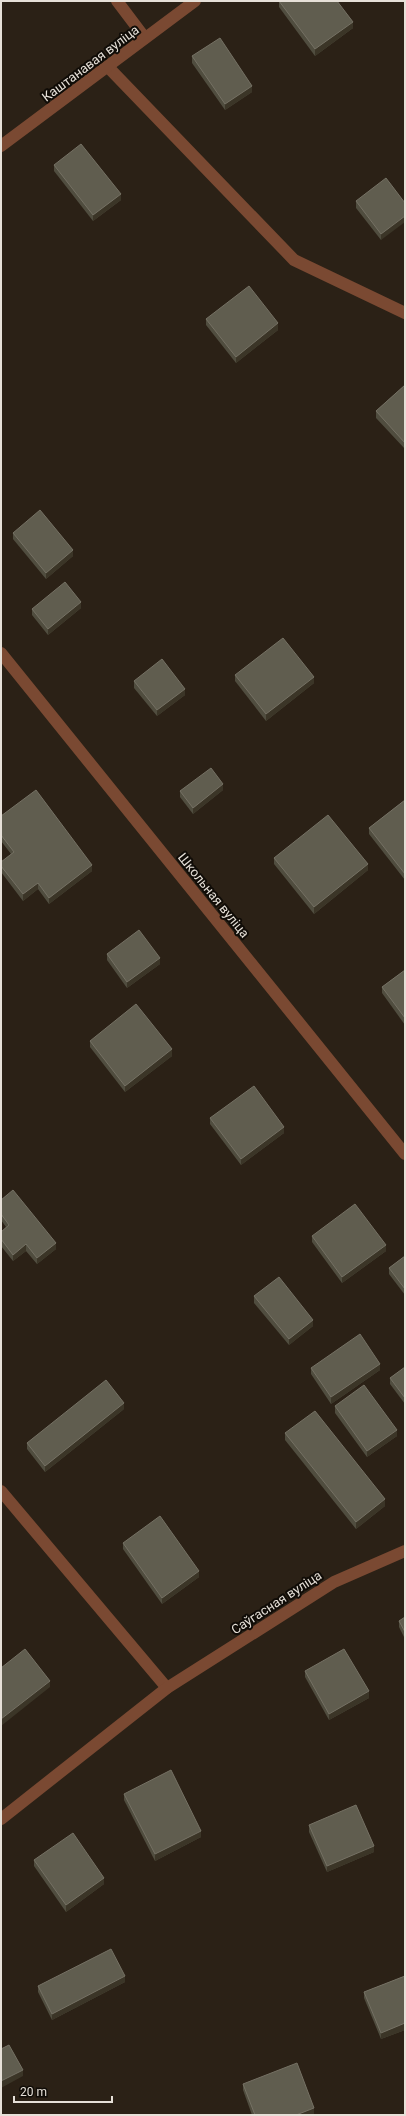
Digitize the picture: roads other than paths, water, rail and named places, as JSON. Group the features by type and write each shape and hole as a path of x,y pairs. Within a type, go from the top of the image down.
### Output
{"street":[{"path":"117,1 145,38"},
{"name":"Каштанавая вуліца","path":"1,146 195,1"},
{"path":"108,67 294,260 405,313"},
{"name":"Школьная вуліца","path":"1,653 405,1154"},
{"path":"1,1490 167,1688"},
{"name":"Саўгасная вуліца","path":"1,1819 167,1688 334,1582 405,1551"}]}
